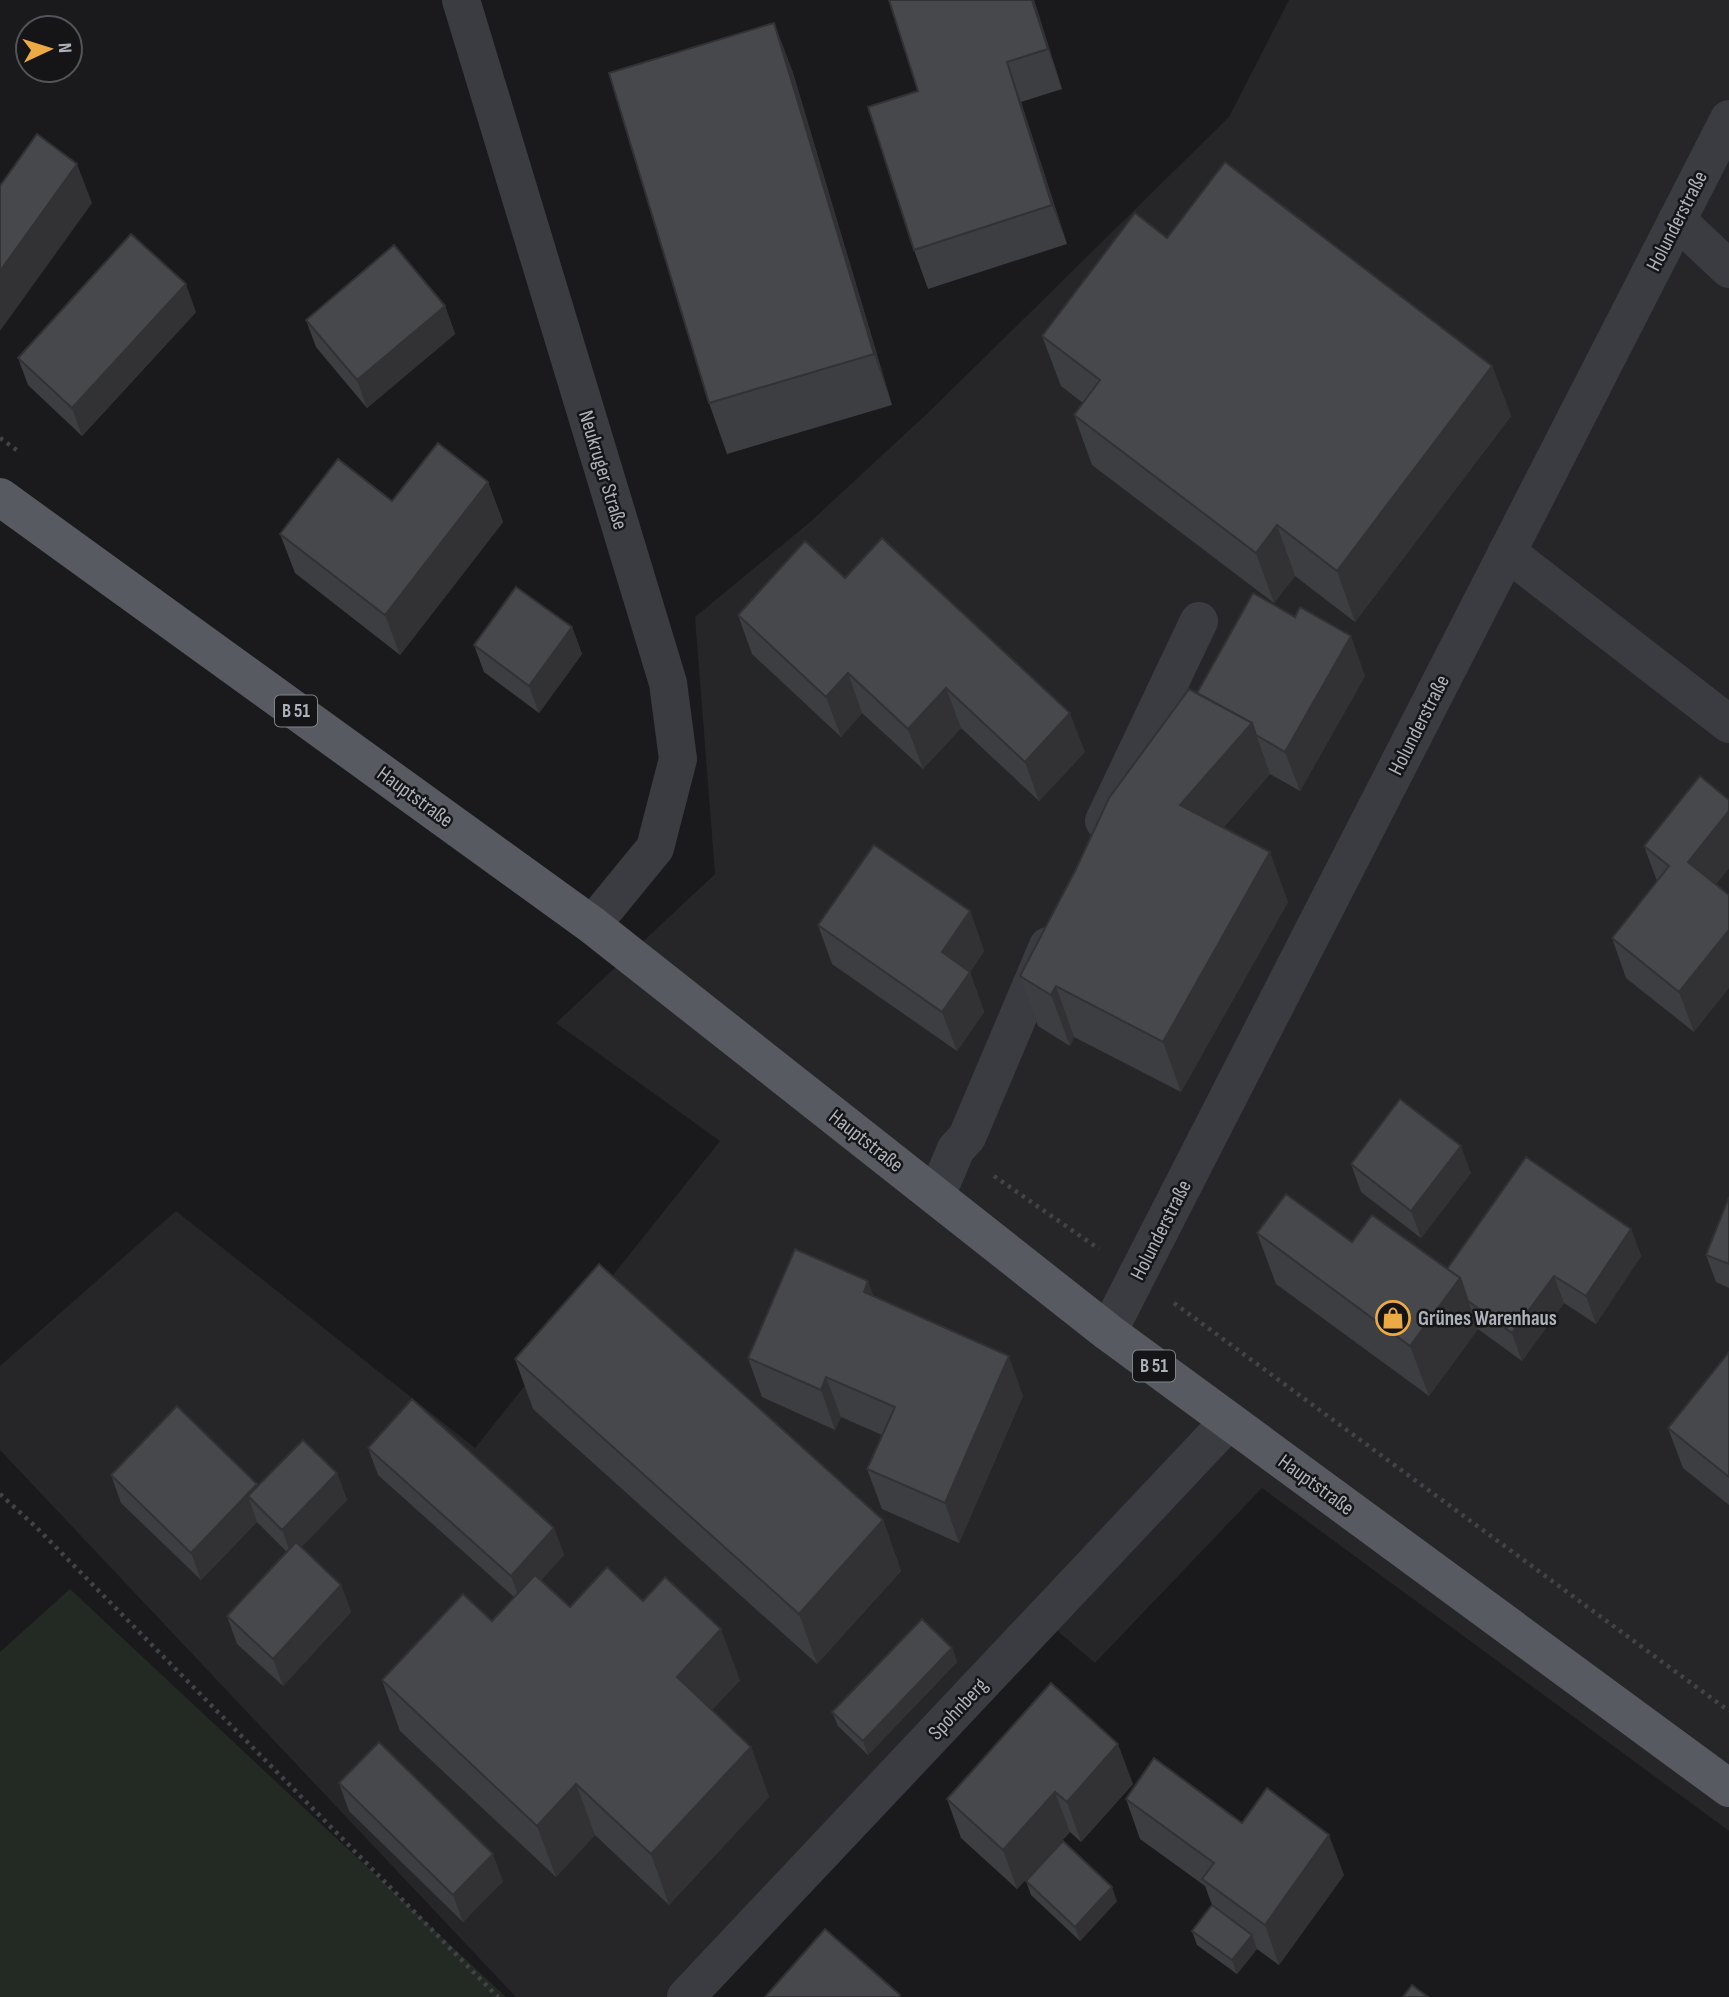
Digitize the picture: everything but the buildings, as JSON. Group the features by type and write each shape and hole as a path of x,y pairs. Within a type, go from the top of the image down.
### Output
{"main road":[{"name":"Hauptstraße","path":"0,497 592,925 1108,1332 1729,1788"}],"street":[{"name":"Neukruger Straße","path":"461,0 668,683 678,759 655,848 592,925"},
{"name":"Holunderstraße","path":"1108,1332 1729,119"},
{"path":"1677,220 1729,269"},
{"path":"1507,552 1729,724"},
{"path":"1087,856 1199,621"},
{"path":"936,1196 956,1149 967,1137 1059,919"},
{"name":"Spohnberg","path":"686,1997 1229,1422"}],"path":[{"path":"0,1494 37,1528 498,1997"}],"shaded area":[{"path":"1289,0 1729,0 1729,1831 1262,1488 1095,1663 1033,1610 674,1997 516,1997 0,1450 0,1366 176,1211 475,1448 720,1141 556,1023 715,874 695,617 809,523 931,410 1229,117"},
{"path":"70,1589 506,1997 0,1997 0,1652"}],"place":[{"name":"Grünes Warenhaus","path":"1393,1318"}]}
